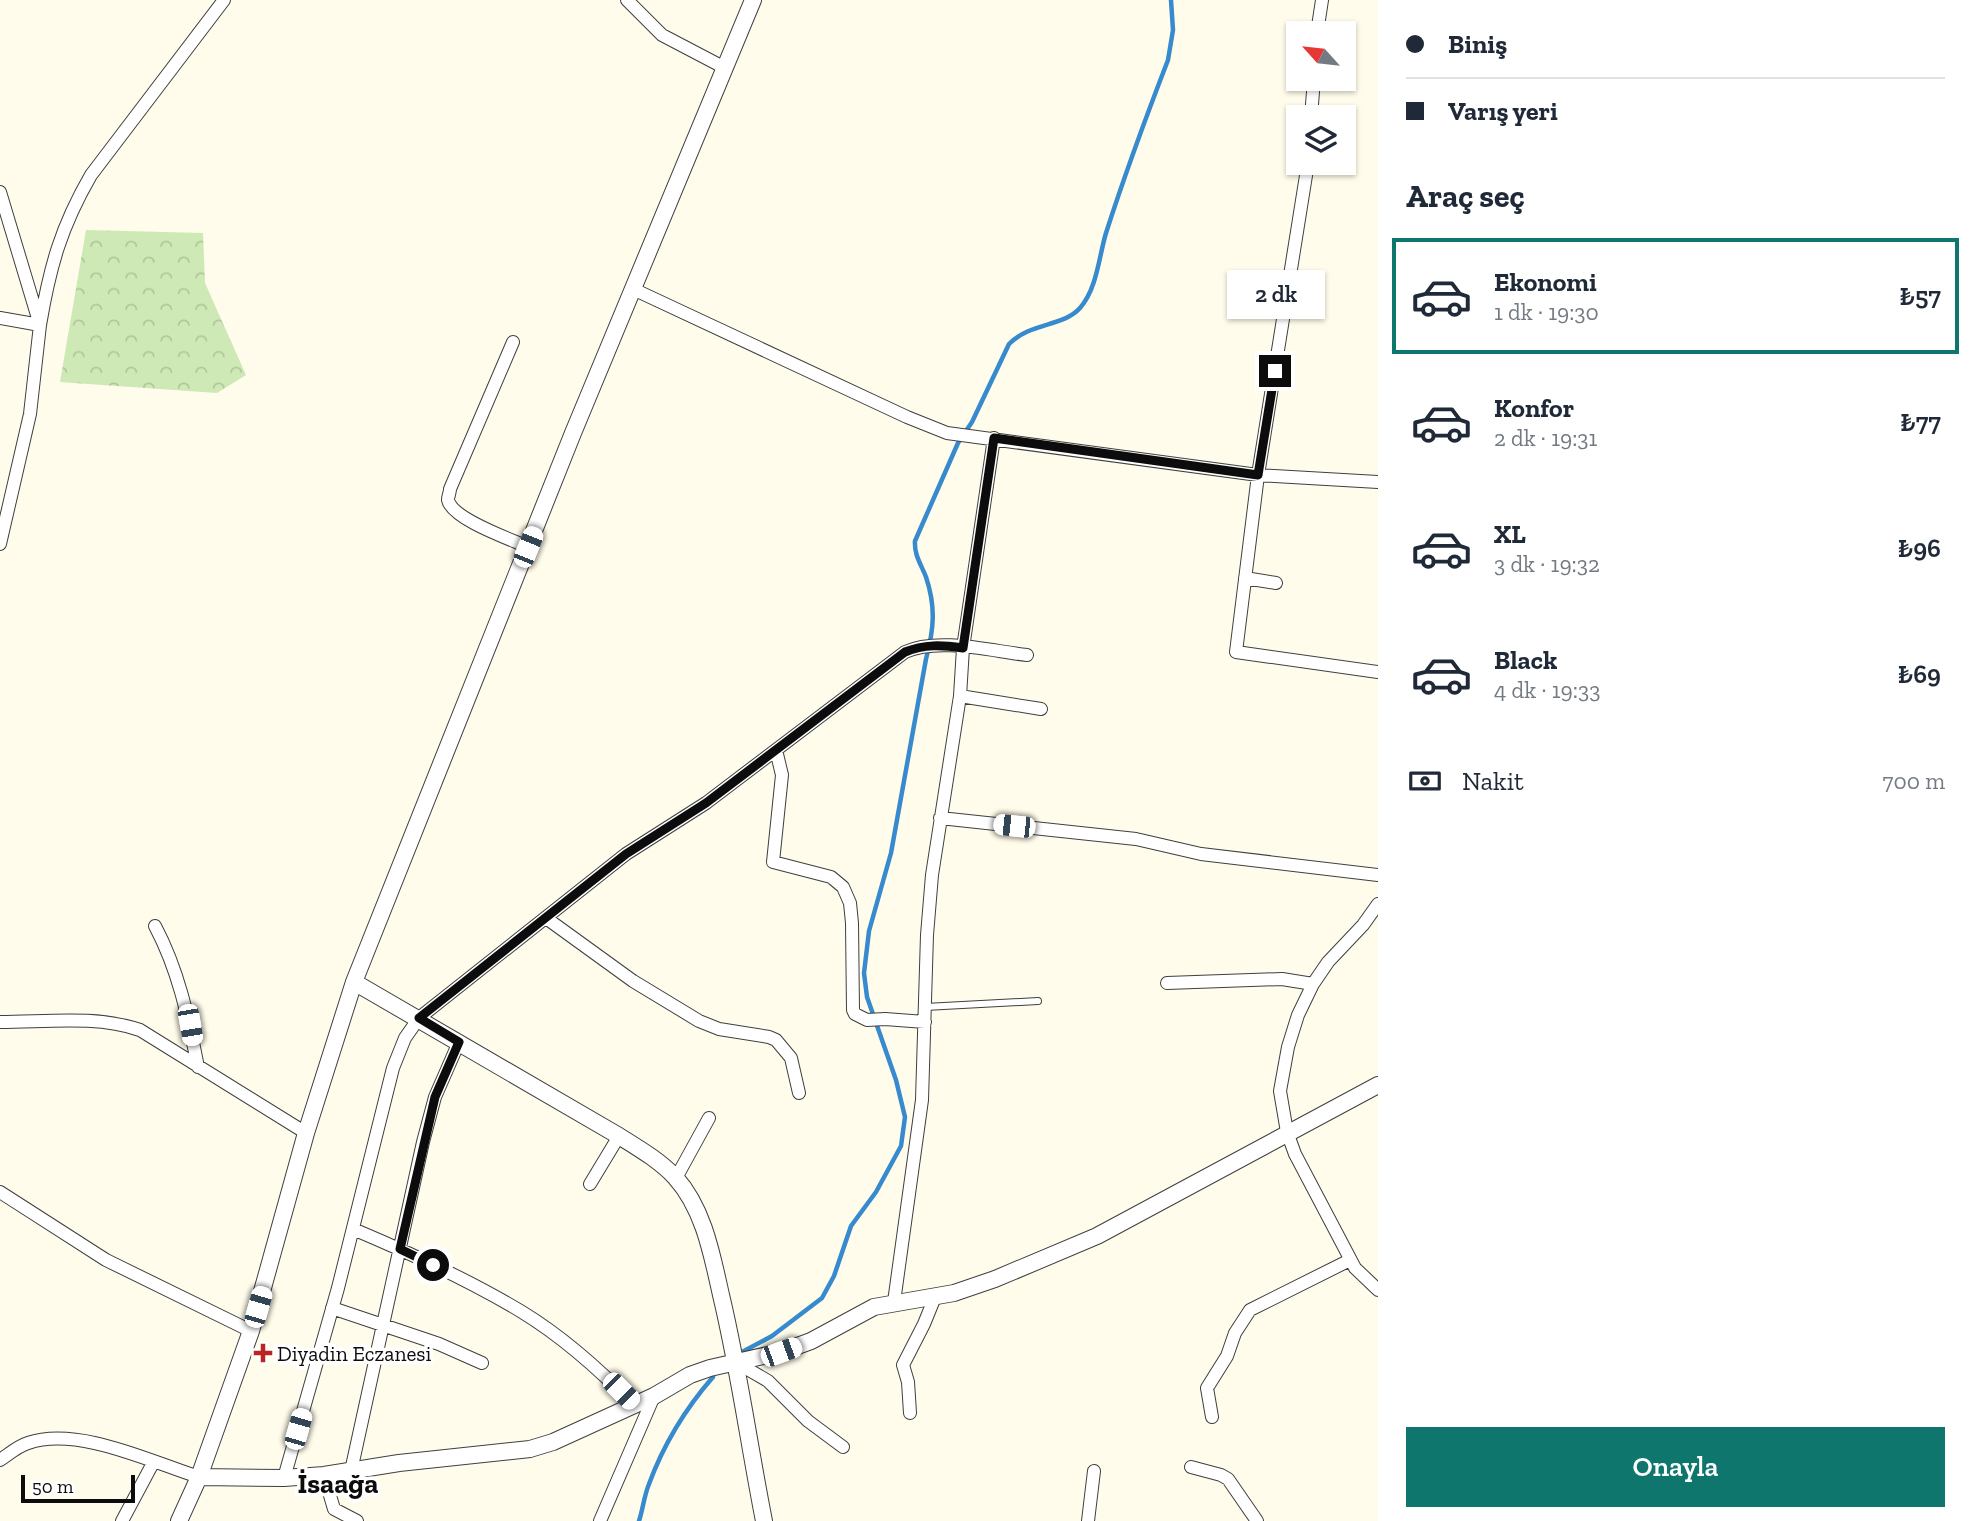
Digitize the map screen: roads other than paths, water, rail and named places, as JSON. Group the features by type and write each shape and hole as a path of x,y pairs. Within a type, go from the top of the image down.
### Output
{"street":[{"path":"0,544 30,414 40,325 53,259 74,205 91,175 223,0"},
{"path":"179,1521 199,1477 251,1331 306,1133 354,982 528,547 753,0"},
{"path":"1319,21 1322,0"},
{"path":"631,2 662,35 725,68"},
{"path":"1306,175 1258,475 1236,652 1378,672"},
{"path":"0,192 40,325"},
{"path":"634,289 907,417 947,433 1258,475 1378,482"},
{"path":"0,318 40,325"},
{"path":"513,342 450,489 449,500 454,510 464,518 528,547"},
{"path":"894,1302 922,1100 932,874 960,696 963,648 994,438"},
{"path":"1245,578 1276,583"},
{"path":"284,1478 332,1308 393,1068 405,1038 419,1018 626,854 706,803 905,652 916,647 938,645 1027,655"},
{"path":"960,696 1041,709"},
{"path":"776,750 782,775 774,862 831,877 843,887 850,903 852,923 855,1014 867,1020 925,1022"},
{"path":"940,818 1136,839 1201,854 1378,874"},
{"path":"1378,904 1363,925 1328,962 1313,984 1298,1015 1280,1091 1294,1154 1350,1260 1378,1290"},
{"path":"546,918 633,981 699,1021 719,1029 769,1037 776,1041 791,1058 799,1093"},
{"path":"155,926 170,954 181,985 198,1067"},
{"path":"1167,983 1282,979 1313,984"},
{"path":"354,982 619,1136 651,1156 676,1178 694,1206 707,1237 737,1363 764,1521"},
{"path":"0,1023 102,1021 140,1030 306,1133"},
{"path":"351,1472 435,1097 459,1042"},
{"path":"0,1460 28,1443 69,1439 95,1442 199,1477 284,1478 351,1472 400,1463 530,1448 553,1442 654,1396 690,1375 811,1341 874,1307 935,1297 995,1279 1097,1236 1378,1085"},
{"path":"676,1178 709,1118"},
{"path":"590,1184 619,1136"},
{"path":"0,1192 106,1260 251,1331"},
{"path":"353,1229 400,1249 523,1313 607,1377 635,1405"},
{"path":"1212,1417 1207,1388 1224,1362 1242,1319 1250,1310 1350,1260"},
{"path":"910,1413 904,1365 935,1297"},
{"path":"332,1308 439,1344 482,1363"},
{"path":"737,1363 768,1381 808,1420 843,1447"},
{"path":"600,1521 654,1396"},
{"path":"122,1521 153,1463"},
{"path":"1191,1467 1228,1479 1257,1521"},
{"path":"1088,1521 1094,1471"},
{"path":"324,1475 336,1511 342,1518 357,1521"}],"lane":[{"path":"925,1007 1038,1001"}],"waterway":[{"path":"742,1352 772,1336 822,1298 834,1276 851,1226 876,1192 901,1146 905,1117 896,1080 867,997 864,973 869,931 891,853 932,628 933,608 915,541 958,443 972,422 1009,344 1027,332 1073,314 1090,292 1113,211 1168,60 1173,30 1171,0"},
{"path":"639,1521 647,1489 668,1442 713,1377"}],"place":[{"name":"Diyadin Eczanesi","path":"263,1353"}],"district":[{"name":"İsaağa","path":"338,1483"}]}
